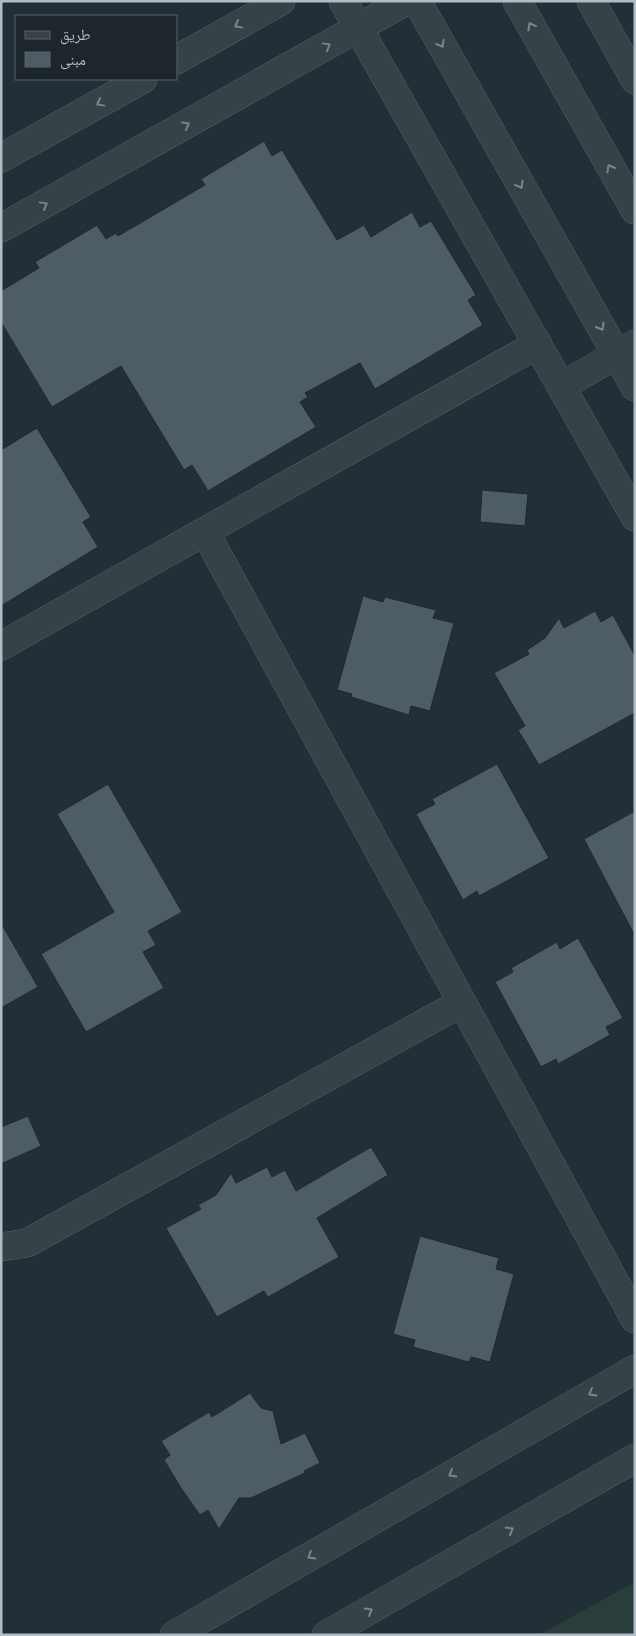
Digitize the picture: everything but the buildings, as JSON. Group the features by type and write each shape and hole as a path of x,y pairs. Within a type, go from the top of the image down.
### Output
{"street":[{"path":"178,59 281,1"},
{"path":"343,1 635,517"},
{"path":"1,228 406,1"},
{"path":"417,1 626,349 635,387"},
{"path":"517,1 635,210"},
{"path":"591,1 635,80"},
{"path":"1,158 140,80"},
{"path":"1,646 538,344"},
{"path":"562,386 626,349"},
{"path":"206,532 461,1003 635,1319"},
{"path":"1,1247 27,1242 461,1003"},
{"path":"174,1635 635,1369"},
{"path":"326,1635 635,1458"}],"green space":[{"path":"635,1582 635,1635 539,1635"}]}
